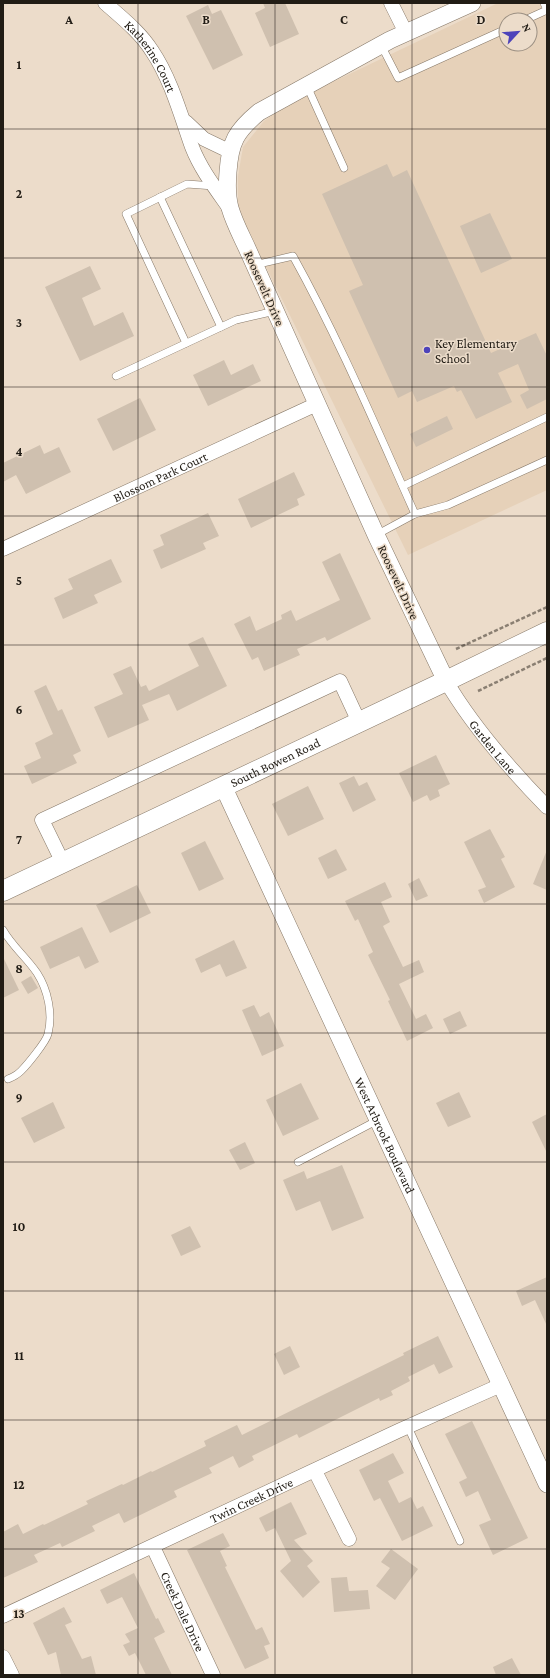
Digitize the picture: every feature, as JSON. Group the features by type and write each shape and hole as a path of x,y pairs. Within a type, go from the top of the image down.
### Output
{"main road":[{"name":"South Bowen Road","path":"3,891 446,682 547,632"}],"street":[{"name":"Katherine Court","path":"105,3 130,25 152,51 169,84 184,119 192,148 207,178 215,186 230,209"},
{"path":"391,3 406,33"},
{"name":"Roosevelt Drive","path":"446,682 376,535 254,264 230,209 227,182 229,151 239,132 254,115 381,45 472,3"},
{"name":"Katherine Court","path":"184,119 204,139 229,151"},
{"name":"Blossom Park Court","path":"3,549 317,404"},
{"path":"63,863 42,820 340,681 359,722"},
{"name":"Garden Lane","path":"446,682 480,730 547,807"},
{"name":"West Arbrook Boulevard","path":"223,786 547,1484"},
{"name":"Twin Creek Drive","path":"3,1616 501,1385"},
{"path":"315,1471 349,1539"},
{"name":"Creek Dale Drive","path":"153,1547 213,1675"},
{"path":"3,1657 12,1675"}],"lane":[{"path":"538,14 547,10 544,3"},
{"path":"381,45 398,78 498,33"},
{"path":"307,86 344,168"},
{"path":"186,344 126,214 187,184 215,186"},
{"path":"160,197 220,327"},
{"path":"254,264 293,256 315,297 415,514"},
{"path":"116,376 236,320 275,311"},
{"path":"403,486 547,416"},
{"path":"376,535 415,514 448,505 547,460"},
{"path":"3,930 9,941 37,973 46,992 50,1011 48,1036 21,1072 8,1079"},
{"path":"298,1162 378,1120"},
{"path":"408,1427 460,1541"}],"path":[{"path":"456,649 547,607"},
{"path":"478,691 547,658"}],"shaded area":[{"name":"Key Elementary School","path":"498,3 547,3 547,490 408,555 238,210 238,176 243,147 264,121 293,101"}],"building":[{"path":"263,3 285,3 299,34 270,47 255,13 265,8"},
{"path":"208,5 212,14 221,10 243,55 213,70 186,16"},
{"path":"387,164 393,177 407,170 491,353 536,333 547,356 547,399 527,409 520,395 529,390 518,364 498,373 512,402 476,419 461,390 457,392 454,386 417,402 412,391 398,398 349,291 363,285 322,194"},
{"path":"490,213 512,259 481,273 460,226"},
{"path":"90,266 101,289 82,298 94,326 123,312 134,336 80,361 45,287"},
{"path":"224,360 231,375 253,364 261,381 208,406 193,375"},
{"path":"140,398 156,430 113,451 97,419"},
{"path":"447,416 453,429 416,447 410,434"},
{"path":"40,445 44,454 59,447 71,472 26,494 16,475 3,482 3,463"},
{"path":"294,472 305,495 297,499 299,505 251,528 238,499"},
{"path":"208,513 219,536 203,543 206,549 161,569 153,550 164,545 160,535"},
{"path":"340,553 371,619 327,641 325,637 297,649 300,655 264,671 258,657 252,660 234,624 250,616 256,631 282,619 281,615 291,610 296,621 340,600 322,562"},
{"path":"111,559 122,582 94,595 98,603 63,619 54,598 73,589 68,579"},
{"path":"203,637 227,686 177,711 169,694 142,705 149,720 108,738 94,707 123,694 113,674 131,666 141,687 146,685 149,691 199,666 188,644"},
{"path":"46,685 58,711 62,709 81,751 73,755 77,763 32,784 24,766 41,758 35,743 53,734 34,691"},
{"path":"436,755 450,784 438,790 440,796 430,801 427,795 413,802 399,773"},
{"path":"354,776 359,786 367,782 376,800 353,812 339,783"},
{"path":"308,786 324,819 288,836 272,804"},
{"path":"490,829 505,857 501,859 515,887 484,903 478,890 486,887 464,842"},
{"path":"205,841 224,879 199,891 181,853"},
{"path":"336,849 347,870 328,879 318,858"},
{"path":"547,850 547,890 533,884"},
{"path":"419,878 428,896 416,901 408,884"},
{"path":"385,882 392,897 381,902 390,922 383,926 403,967 419,960 424,972 399,984 416,1019 426,1014 433,1028 407,1041 388,1001 390,1000 368,955 373,952 358,919 355,921 345,901"},
{"path":"137,885 151,913 110,933 96,905"},
{"path":"82,927 99,962 85,969 79,956 50,969 40,947"},
{"path":"234,940 247,968 226,977 220,964 201,973 195,959"},
{"path":"3,957 19,990 3,998"},
{"path":"31,976 38,988 28,994 21,982"},
{"path":"254,1005 260,1017 269,1012 284,1046 262,1056 242,1010"},
{"path":"460,1011 467,1026 450,1034 443,1019"},
{"path":"301,1083 319,1119 283,1136 266,1100"},
{"path":"459,1092 471,1117 448,1127 436,1103"},
{"path":"53,1102 65,1128 34,1143 21,1118"},
{"path":"547,1114 547,1153 532,1122"},
{"path":"245,1142 255,1163 240,1170 229,1150"},
{"path":"342,1165 364,1218 332,1231 320,1201 296,1211 283,1180 304,1171 307,1179"},
{"path":"190,1226 201,1247 181,1256 171,1235"},
{"path":"547,1277 547,1326 535,1300 522,1306 516,1291"},
{"path":"438,1336 453,1367 439,1374 434,1364 408,1377 410,1381 391,1391 393,1395 380,1401 379,1398 299,1438 297,1434 252,1456 254,1460 239,1468 233,1456 209,1468 212,1473 174,1491 177,1497 124,1523 119,1513 92,1526 95,1531 62,1547 60,1543 34,1555 38,1562 3,1578 3,1532 18,1524 23,1534 43,1524 44,1525 88,1504 86,1501 206,1446 204,1441 237,1425 242,1435 404,1355 403,1353"},
{"path":"290,1346 300,1367 284,1375 274,1354"},
{"path":"472,1421 528,1538 493,1555 479,1525 491,1520 478,1491 466,1497 459,1482 467,1478 445,1434"},
{"path":"393,1453 404,1473 388,1481 399,1503 411,1497 417,1509 423,1506 433,1526 402,1541 380,1498 374,1501 359,1470"},
{"path":"291,1502 307,1534 294,1540 313,1561 307,1566 320,1582 303,1598 280,1571 291,1561 275,1528 266,1532 259,1518"},
{"path":"223,1533 230,1546 220,1551 227,1566 225,1567 256,1630 262,1627 270,1644 264,1646 269,1658 245,1669 187,1550"},
{"path":"391,1549 418,1569 395,1600 376,1586 390,1568 381,1562"},
{"path":"134,1573 156,1619 158,1618 165,1632 154,1638 172,1675 146,1675 135,1653 129,1656 123,1645 130,1642 125,1634 138,1628 122,1597 107,1604 100,1590"},
{"path":"347,1577 349,1591 368,1590 370,1609 334,1612 331,1578"},
{"path":"64,1607 72,1622 65,1625 82,1659 91,1656 96,1675 61,1675 56,1652 48,1655 33,1623"},
{"path":"512,1658 521,1675 496,1675 493,1667"}],"place":[{"name":"Key Elementary School","path":"427,350"}]}
